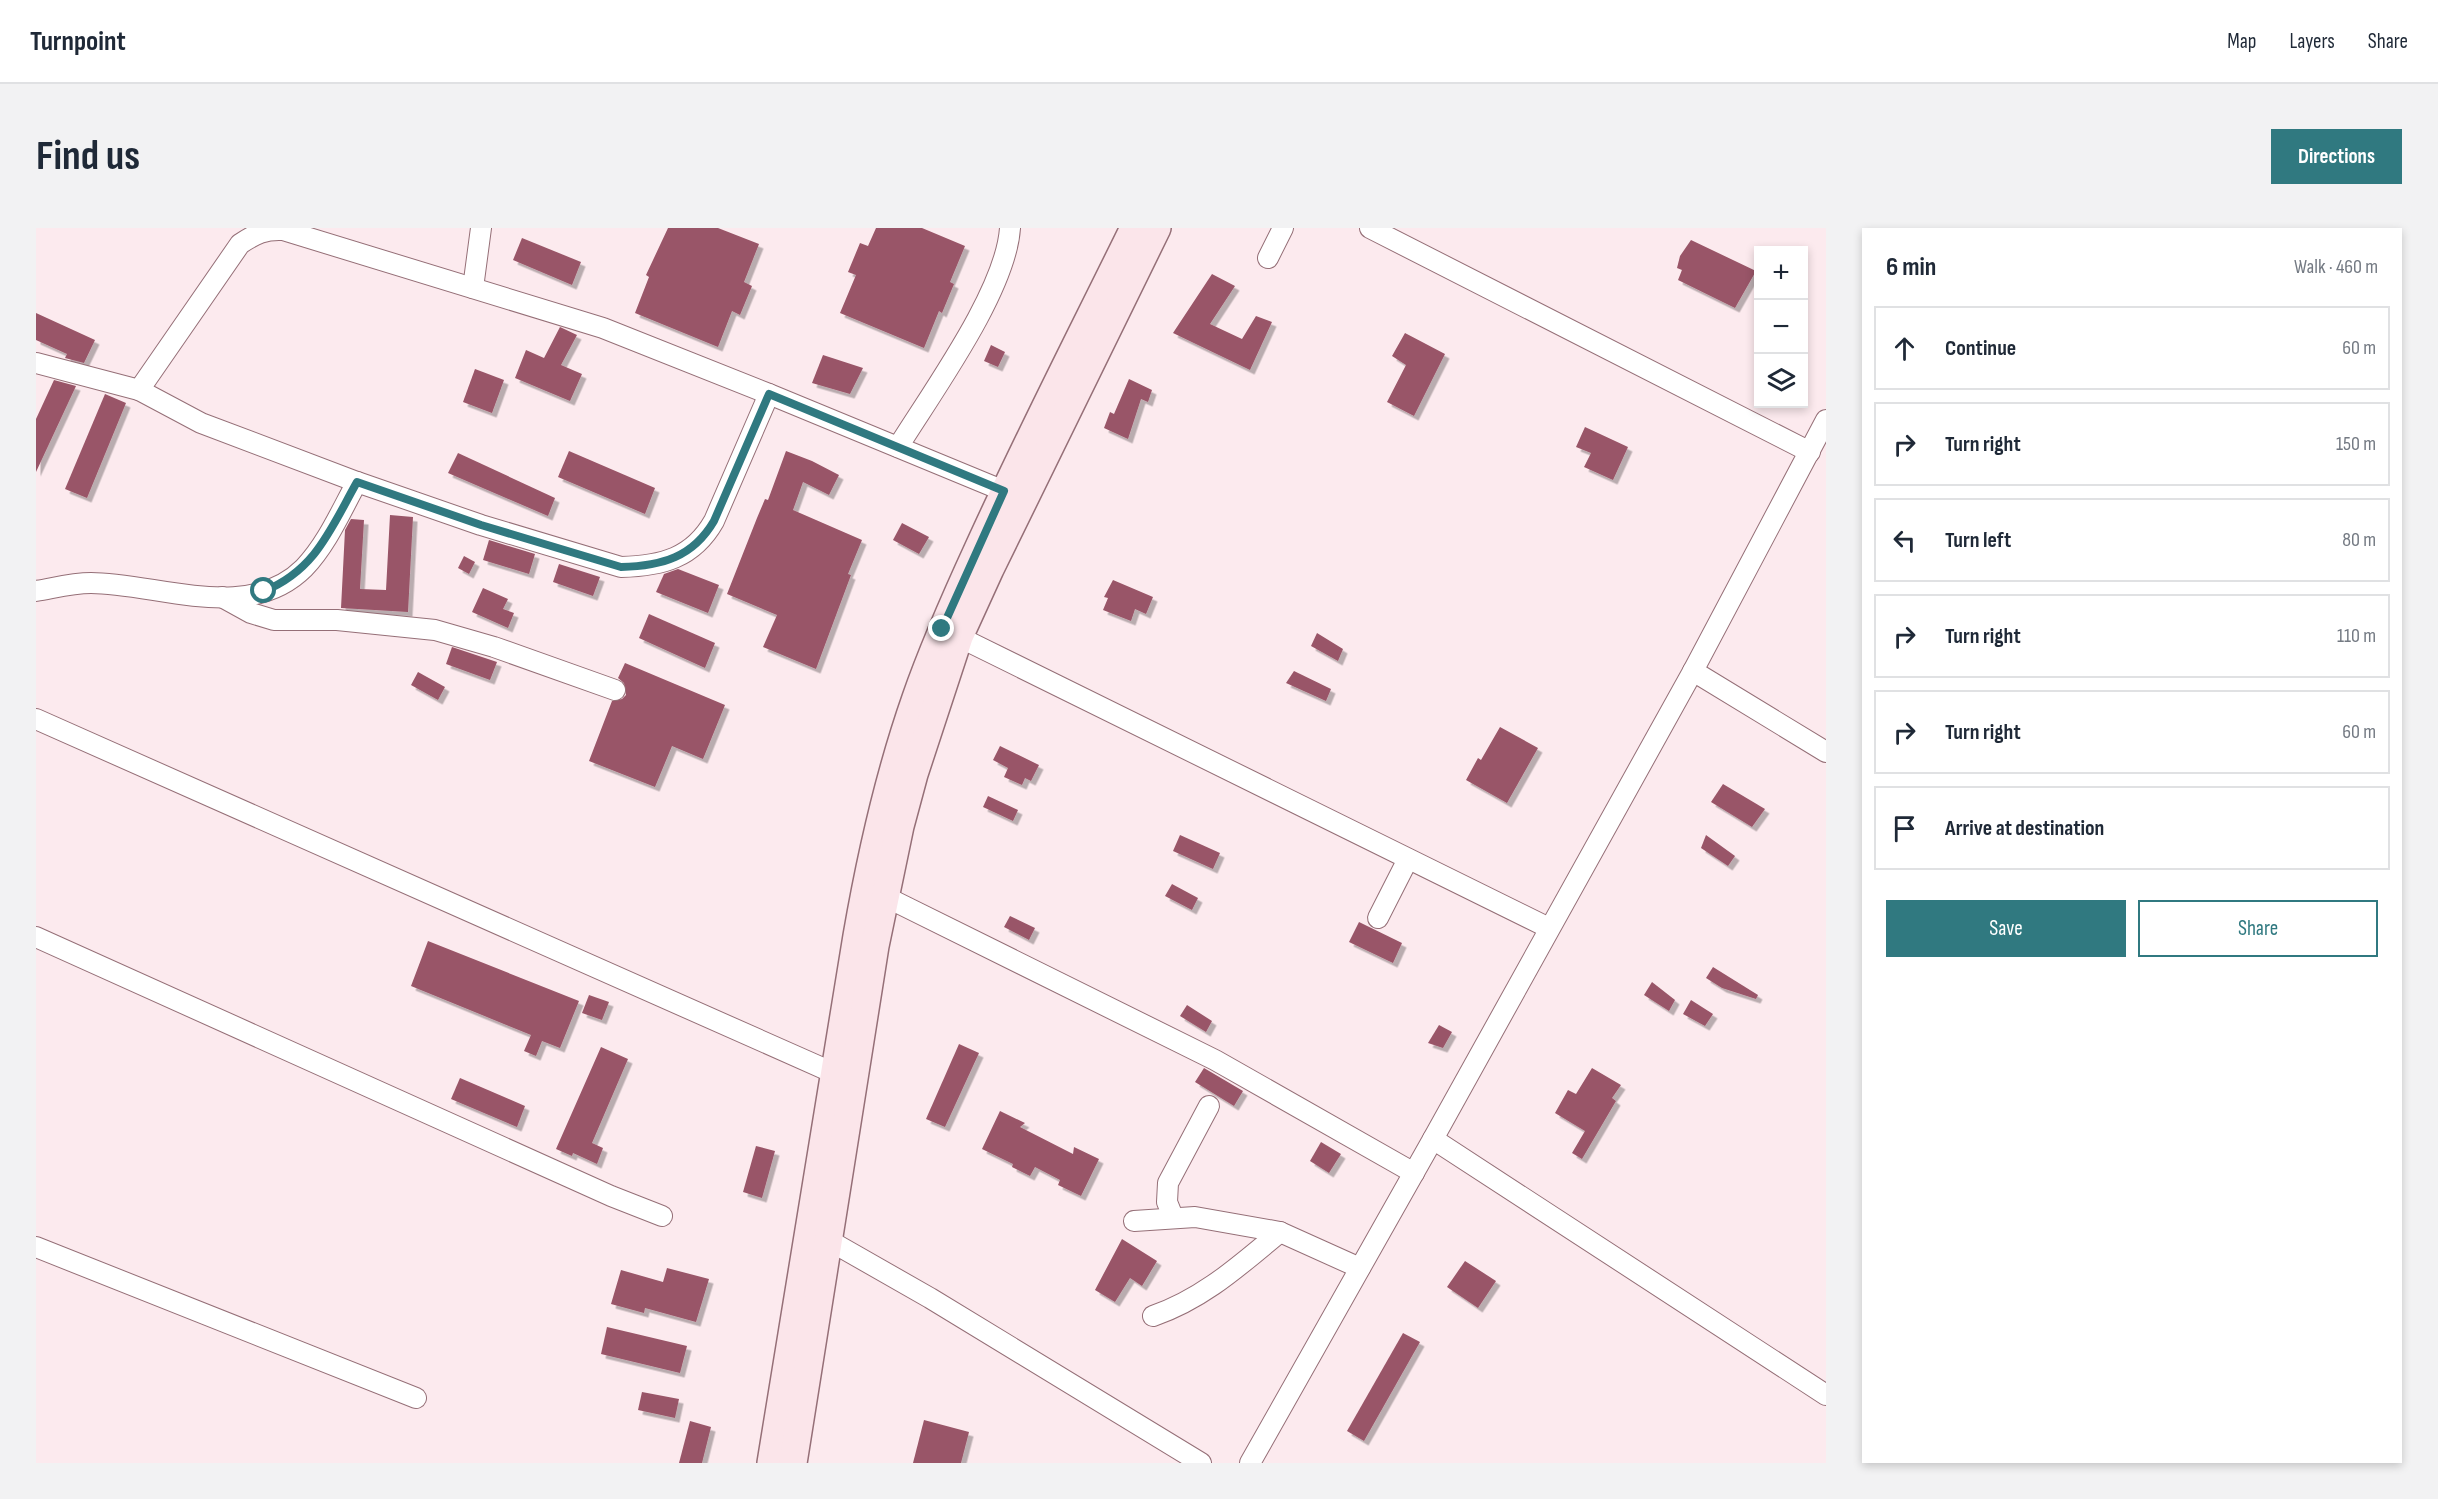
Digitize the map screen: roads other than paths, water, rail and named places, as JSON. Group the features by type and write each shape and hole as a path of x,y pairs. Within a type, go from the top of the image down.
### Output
{"main road":[{"path":"793,1463 830,1241 845,1078 870,863 888,787 915,699 942,629 1004,491 1134,228"},
{"path":"771,1463 845,1078 884,896 914,774 959,637 1157,228"}],"street":[{"path":"473,288 482,228"},
{"path":"898,447 969,334 1000,269 1010,228"},
{"path":"1268,258 1283,228"},
{"path":"1370,228 1810,452"},
{"path":"139,390 240,244 257,230 283,230 603,328 1004,491"},
{"path":"36,363 139,390 201,423 357,482 481,525 621,567 643,566 687,553 704,539 769,394"},
{"path":"1250,1463 1693,671 1826,420"},
{"path":"36,591 76,583 93,583 198,596 222,597 264,591 284,583 303,568 322,545 357,482"},
{"path":"222,597 251,613 274,620 337,620 435,630 494,647 615,690"},
{"path":"959,637 1549,928"},
{"path":"1693,671 1826,752"},
{"path":"36,719 845,1078"},
{"path":"1377,918 1408,859"},
{"path":"884,896 1215,1060 1414,1173"},
{"path":"36,937 611,1196 662,1216"},
{"path":"1173,1217 1167,1202 1168,1183 1209,1106"},
{"path":"1433,1139 1826,1395"},
{"path":"1134,1221 1195,1217 1280,1232 1360,1268"},
{"path":"1153,1316 1187,1303 1218,1282 1280,1232"},
{"path":"830,1241 930,1298 1202,1463"},
{"path":"36,1247 416,1398"}]}
